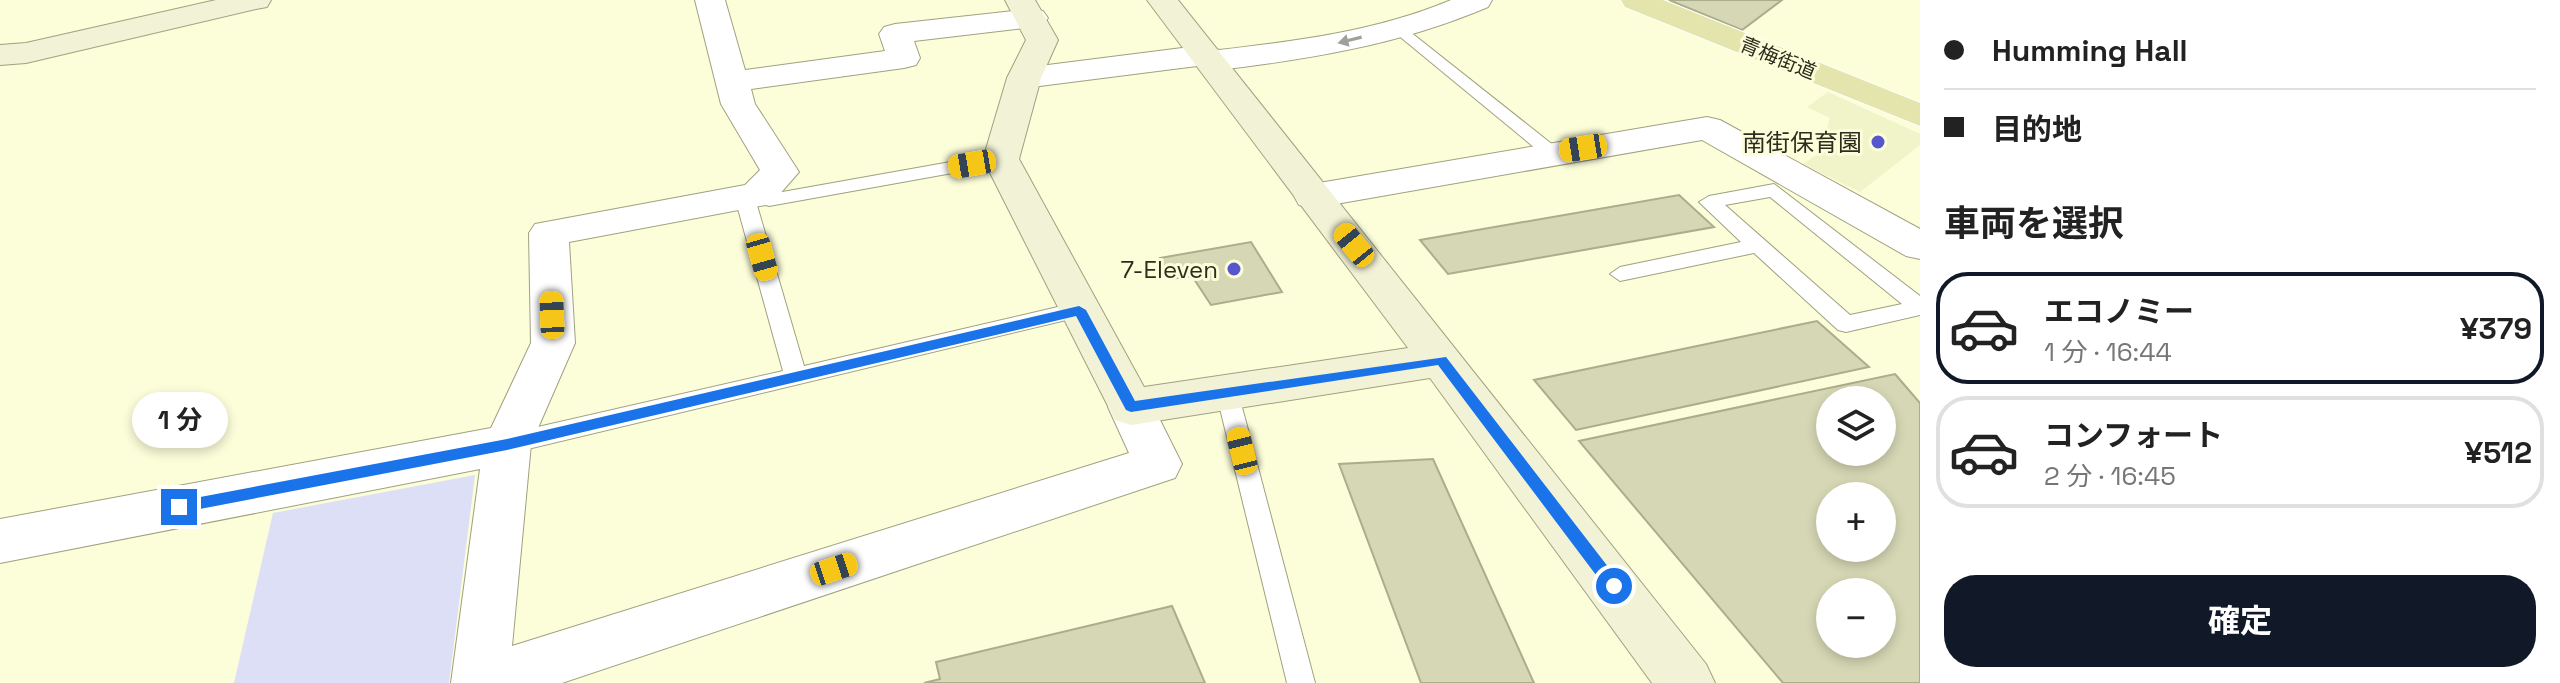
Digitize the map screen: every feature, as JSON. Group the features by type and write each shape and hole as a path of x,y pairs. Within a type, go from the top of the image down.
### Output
{"main road":[{"name":"青梅街道","path":"1636,0 1920,115"}],"street":[{"path":"0,55 26,53 256,0"},
{"path":"710,0 730,82 738,104 780,172 751,196 549,233 553,343 507,444 480,683 1158,464 1001,159 1024,78 1042,40 1026,9 895,34 904,58 730,82"},
{"path":"1162,0 1442,360 1686,683"},
{"path":"1024,78 1314,48 1399,28 1477,0"},
{"path":"1313,196 1707,128 1920,246"},
{"path":"1131,407 1442,360"},
{"path":"0,541 507,444"}],"lane":[{"path":"1399,28 1552,153"},
{"path":"796,377 751,196 769,200 1001,159"},
{"path":"1774,190 1920,307 1846,324 1754,246 1709,202 1774,190"},
{"path":"1620,274 1754,246"},
{"path":"507,444 1079,310"},
{"path":"1227,392 1301,683"}],"shaded area":[{"name":"南街保育園","path":"1828,92 1920,134 1920,145 1860,192 1803,164 1840,139 1827,129 1830,118 1807,107"},
{"path":"475,475 449,683 234,683 273,513"}],"building":[{"path":"1669,0 1782,0 1742,30"},
{"path":"1679,195 1714,227 1448,274 1420,240"},
{"path":"1251,242 1282,292 1211,305 1192,276 1171,279 1160,258"},
{"path":"1817,321 1869,367 1576,430 1534,380"},
{"path":"1895,374 1920,403 1920,683 1783,683 1579,441 1816,391 1816,466 1896,466 1896,386 1838,386"},
{"path":"1433,459 1534,683 1421,683 1339,464"},
{"path":"1172,606 1205,683 924,683 940,679 936,662"}],"place":[{"name":"南街保育園","path":"1878,142"},
{"name":"7-Eleven","path":"1234,269"}],"route":[{"path":"179,507 507,444 1079,310 1131,407 1442,360 1614,586"}]}
